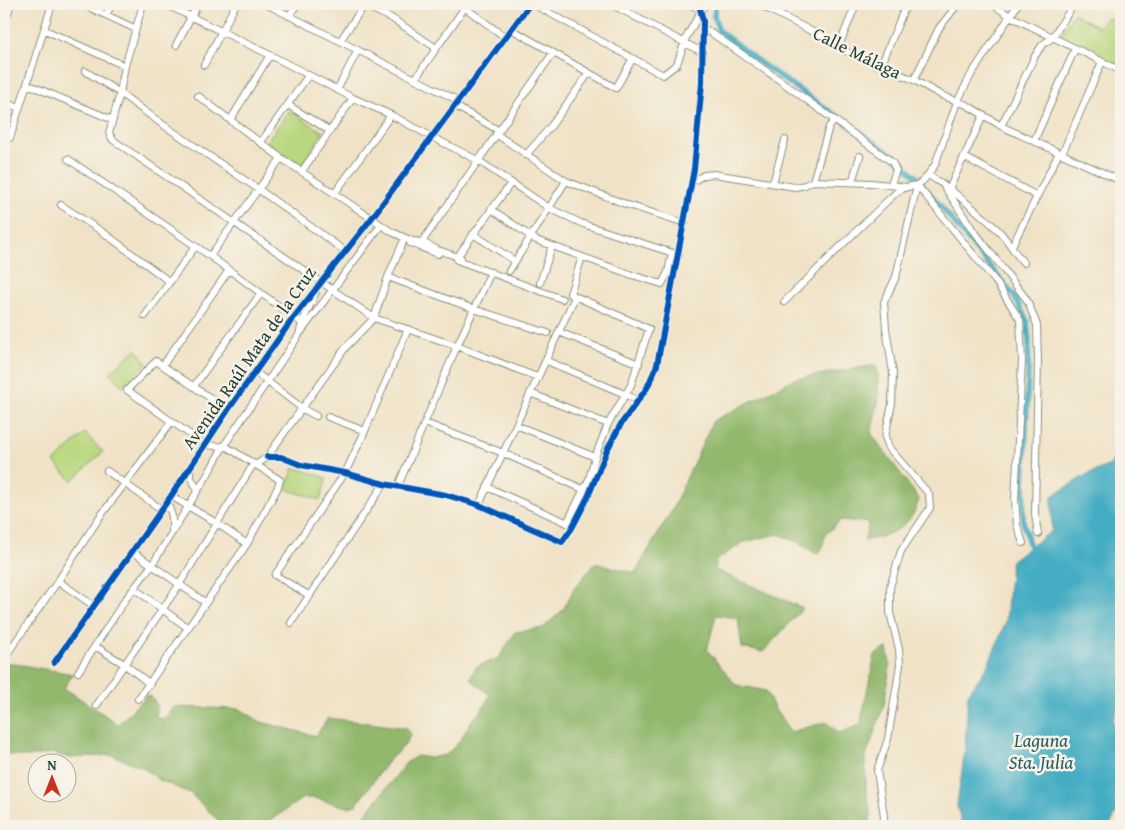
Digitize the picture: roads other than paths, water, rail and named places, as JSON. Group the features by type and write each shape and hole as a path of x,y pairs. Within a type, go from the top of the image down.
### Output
{"street":[{"path":"4,24 11,4"},
{"path":"4,136 10,138 45,30 52,5 43,4"},
{"path":"82,4 136,29"},
{"path":"106,15 112,4"},
{"path":"143,4 125,66 110,133 113,140 374,318 457,346 538,377"},
{"path":"165,4 270,55 308,76 391,115 478,161 549,208 583,224 675,254"},
{"path":"176,45 198,4"},
{"path":"204,65 236,4"},
{"path":"266,4 415,79 457,103 526,155 566,181 628,205 685,223"},
{"path":"290,16 296,4"},
{"path":"340,41 365,4 393,19 436,48"},
{"path":"531,4 663,75 677,64 684,43 701,6"},
{"name":"Avenida Raúl Mata de la Cruz","path":"54,663 294,317 371,219 531,4"},
{"path":"611,4 702,52"},
{"path":"689,4 701,6"},
{"name":"Calle Málaga","path":"758,4 851,54 914,80 957,102 967,105 1002,126 1121,181"},
{"path":"839,46 856,4"},
{"path":"881,66 908,4"},
{"path":"914,80 939,28 958,4"},
{"path":"992,4 1010,16 1121,72"},
{"path":"883,826 884,816 877,771 888,739 900,666 899,649 890,613 890,587 901,551 927,515 931,503 929,494 889,448 885,436 892,404 893,373 884,302 896,278 918,185 929,174 934,165 957,102 971,75 1018,4"},
{"path":"1002,126 1035,56 1042,45 1052,38 1074,4"},
{"path":"415,79 462,5 505,37"},
{"path":"491,209 530,237 662,284 675,254 685,223 694,169 702,83 704,28 701,6"},
{"path":"704,28 892,162 896,170 895,177 890,184 891,191 887,201"},
{"path":"45,30 125,66"},
{"path":"511,30 616,88 633,58"},
{"path":"1034,141 1075,49"},
{"path":"337,90 358,50"},
{"path":"422,242 553,53"},
{"path":"231,119 270,55"},
{"path":"1012,246 1060,153 1102,62"},
{"path":"84,71 120,93 345,251"},
{"path":"526,155 551,126 589,73"},
{"path":"261,142 308,76"},
{"path":"26,84 113,120"},
{"path":"198,96 281,158 404,240 562,299"},
{"path":"302,171 353,98"},
{"path":"4,102 19,108"},
{"path":"288,105 330,131"},
{"path":"335,193 391,115"},
{"path":"947,187 964,157 983,116"},
{"path":"813,181 829,127 835,120"},
{"path":"773,183 785,140"},
{"path":"852,182 860,156"},
{"path":"964,157 1037,196"},
{"path":"210,256 281,158"},
{"path":"68,159 210,256 302,323"},
{"path":"694,169 795,187 813,181 890,184 907,187"},
{"path":"692,182 704,174 714,174"},
{"path":"929,174 996,228 1024,263"},
{"path":"508,271 566,181"},
{"path":"392,232 412,241 422,242 459,258 473,234 511,183"},
{"path":"784,302 898,191 918,185"},
{"path":"918,185 996,282 1020,320 1022,360 1015,500 1017,525 1023,543"},
{"path":"947,187 971,227 1027,300 1037,325 1035,514 1038,534"},
{"path":"61,205 104,233 170,282"},
{"path":"78,672 125,600 152,565 223,447 266,381 381,225"},
{"path":"473,234 515,261"},
{"path":"253,464 259,463 268,457 346,347 374,318 388,277 404,240"},
{"path":"540,283 552,246"},
{"path":"145,316 195,247"},
{"path":"268,457 281,457 301,465 344,473 384,484 438,493 479,504 562,542 607,450 621,424 647,388 657,365 675,254"},
{"path":"582,257 570,294 649,330 627,395 608,424 595,457 587,491"},
{"path":"163,365 229,270"},
{"path":"398,486 457,346 491,272"},
{"path":"388,277 548,334"},
{"path":"299,335 302,323 321,282"},
{"path":"194,386 261,293"},
{"path":"479,504 530,393 547,361 575,296"},
{"path":"310,596 275,575 344,473 365,431 408,329"},
{"path":"560,332 639,364"},
{"path":"138,699 247,544 278,489 280,480 227,447 204,445 127,390 156,361 228,410"},
{"path":"547,361 638,401"},
{"path":"255,372 303,409 316,416"},
{"path":"530,393 608,424"},
{"path":"328,417 365,431"},
{"path":"7,654 100,518 172,421"},
{"path":"425,423 503,452 587,491"},
{"path":"516,425 595,457"},
{"path":"96,706 179,585 253,464"},
{"path":"190,468 190,476 198,490"},
{"path":"107,471 161,509"},
{"path":"291,624 384,484"},
{"path":"487,487 570,524"},
{"path":"169,499 188,507 218,524 247,544"},
{"path":"169,499 172,532"},
{"path":"132,551 206,603"},
{"path":"58,581 94,606"},
{"path":"135,589 188,628"},
{"path":"95,646 124,664 150,684"}],"water":[{"name":"Laguna Sta. Julia","path":"1118,450 1121,451 1119,475 1121,477 1121,702 1113,720 1121,806 1109,826 962,826 957,805 965,751 968,694 987,667 1006,622 1011,561 1052,531 1052,496 1086,475 1110,465"}],"waterway":[{"path":"716,4 714,16 719,31 759,62 894,156 915,175 1014,296 1027,321 1029,342 1023,521 1030,547"}]}
